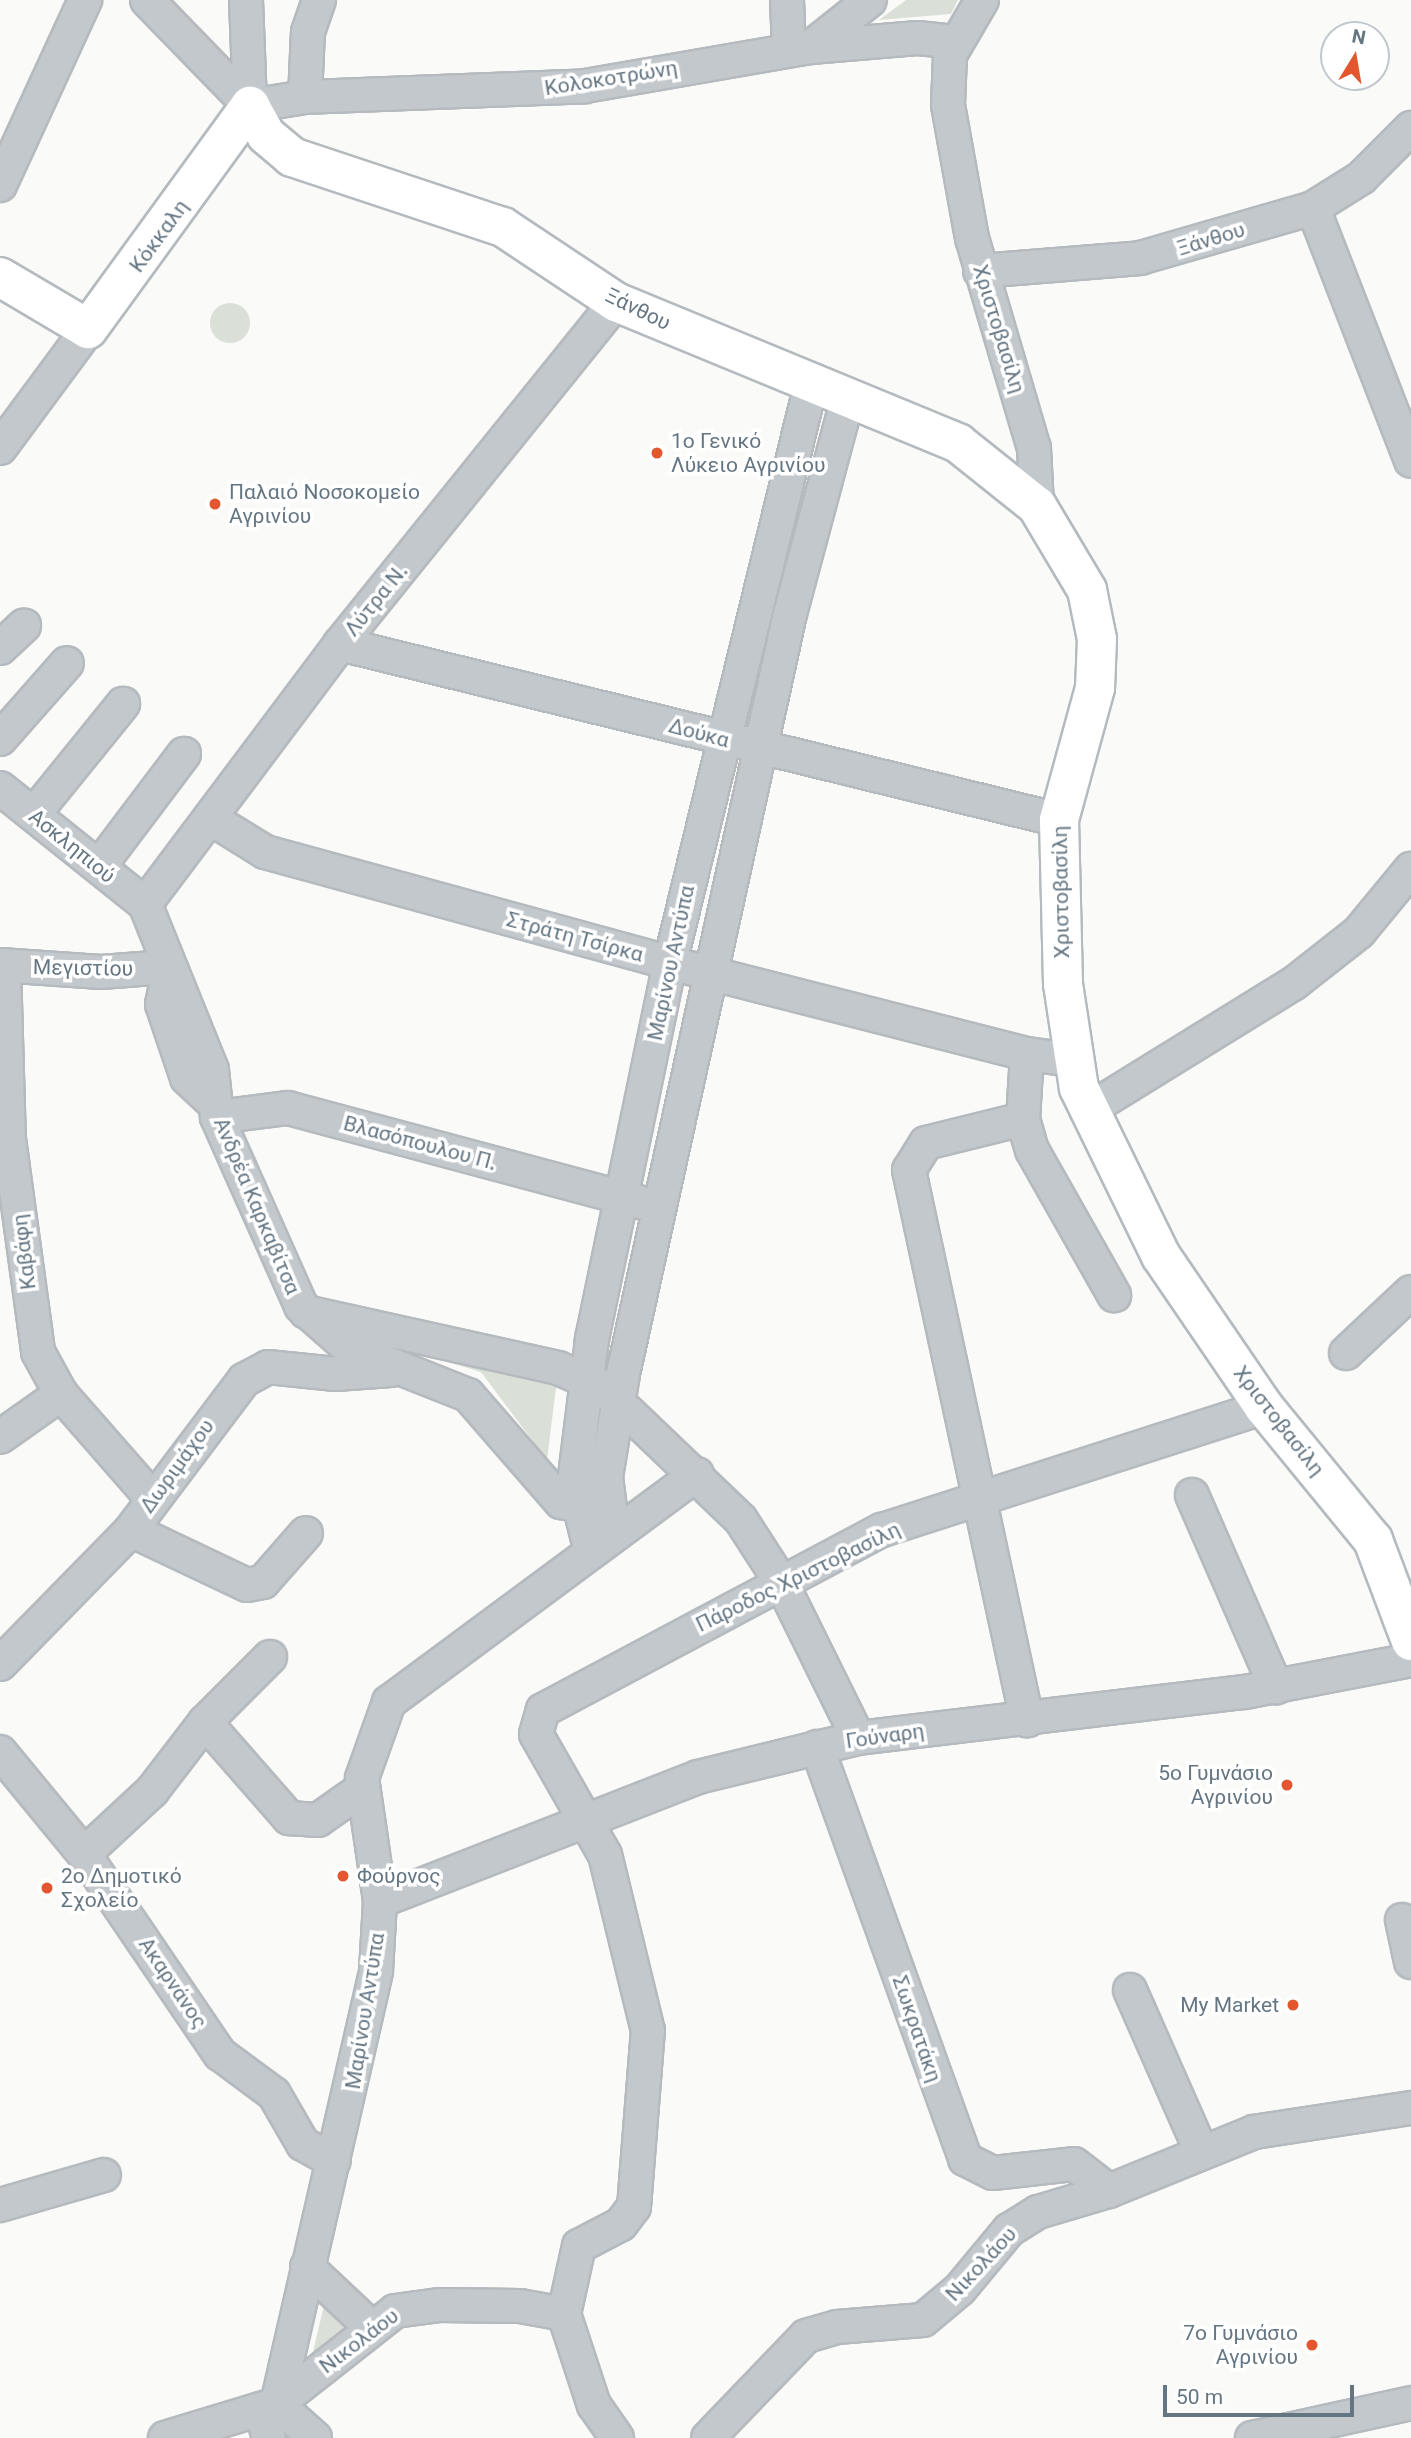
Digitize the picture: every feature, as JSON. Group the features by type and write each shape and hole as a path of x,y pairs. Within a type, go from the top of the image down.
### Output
{"main road":[{"name":"Ξάνθου","path":"250,106 266,135 292,157 502,227 616,302 958,443 1037,506"},
{"name":"Κόκκαλη","path":"88,329 250,106"},
{"path":"0,276 88,329"},
{"name":"Χριστοβασίλη","path":"1037,506 1087,590 1097,639 1095,688 1059,820 1059,929 1072,1060 1087,1111 1161,1256 1264,1408 1373,1540 1411,1642"}],"street":[{"path":"0,185 86,0"},
{"path":"148,0 250,106"},
{"path":"246,0 250,106"},
{"path":"305,97 308,32 319,0"},
{"path":"788,0 800,48 918,37 955,42"},
{"name":"Κολοκοτρώνη","path":"250,106 305,97 570,88 800,48 870,0"},
{"name":"Χριστοβασίλη","path":"982,0 955,42 947,68 948,105 980,271 1027,421 1037,506"},
{"name":"Ξάνθου","path":"980,271 1140,258 1313,208 1361,178 1411,128"},
{"path":"1313,208 1411,461"},
{"name":"Λύτρα Ν.","path":"145,904 340,644 616,302"},
{"name":"Κόκκαλη","path":"0,448 88,329"},
{"name":"Μαρίνου Αντύπα","path":"577,1509 574,1475 587,1378 621,1196 670,963 722,738 811,384"},
{"name":"Μαρίνου Αντύπα","path":"604,1529 606,1477 618,1399 659,1207 713,974 797,584 848,398"},
{"path":"763,574 797,584"},
{"path":"0,648 24,626"},
{"name":"Δούκα","path":"340,644 722,738 760,750 1059,820"},
{"path":"0,739 67,663"},
{"path":"42,804 123,705"},
{"path":"107,856 184,754"},
{"name":"Ασκληπιού","path":"0,788 145,904"},
{"name":"Στράτη Τσίρκα","path":"210,818 265,852 670,963 1027,1054 1072,1060"},
{"path":"1087,1111 1293,984 1359,932 1411,869"},
{"name":"Ανδρέα Καρκαβίτσα","path":"145,904 167,971 187,998 212,1070 214,1108 283,1276 306,1312 349,1349 468,1395 546,1489 577,1509"},
{"name":"Μεγιστίου","path":"2,965 101,972 167,971"},
{"name":"Καβάφη","path":"2,965 5,1138 34,1335 61,1394 152,1499"},
{"path":"1027,1054 1023,1119 1046,1182 1114,1295"},
{"name":"Βλασόπουλου Π.","path":"214,1108 288,1108 659,1207"},
{"path":"1023,1119 926,1143 909,1170 983,1500 1027,1720"},
{"path":"1346,1353 1411,1292"},
{"path":"306,1312 359,1319 587,1378 618,1399 741,1520 781,1582 858,1738"},
{"name":"Δωριμάχου","path":"0,1664 131,1530 229,1395 258,1370 398,1369"},
{"path":"0,1437 61,1394"},
{"name":"Πάροδος Χριστοβασίλη","path":"564,2314 579,2246 621,2224 635,2207 648,2090 644,2005 620,1899 590,1818 536,1734 543,1710 882,1530 983,1500 1264,1408"},
{"name":"Μαρίνου Αντύπα","path":"269,2417 334,2161 376,1971 380,1901 362,1789 369,1751 394,1694 604,1529 696,1474"},
{"path":"1192,1495 1276,1687"},
{"path":"577,1509 604,1529"},
{"path":"131,1530 247,1585 263,1582 306,1533"},
{"path":"84,1854 152,1791 205,1722 270,1657"},
{"name":"Γούναρη","path":"380,1901 698,1777 858,1738 1027,1720 1276,1687 1411,1660"},
{"path":"205,1722 289,1818 318,1820 362,1789"},
{"name":"Σωκρατάκη","path":"817,1748 965,2160 993,2173 1074,2164 1109,2191"},
{"name":"Ακαρνάνος","path":"0,1752 84,1854 219,2054 274,2094 303,2144 334,2161"},
{"path":"1402,1920 1411,1962"},
{"path":"1130,1990 1200,2149"},
{"name":"Νικολάου","path":"708,2438 806,2336 837,2327 923,2320 1022,2221 1109,2191 1200,2149 1282,2125 1411,2108"},
{"path":"0,2205 104,2175"},
{"path":"307,2267 372,2328"},
{"name":"Νικολάου","path":"269,2417 372,2328 418,2305 520,2306 564,2314"},
{"path":"564,2314 594,2405 617,2438"},
{"path":"1252,2438 1411,2403"},
{"path":"165,2438 269,2417 315,2438"}],"shaded area":[{"path":"906,0 958,0 951,14 879,20"},
{"path":"230,303 238,304 244,309 249,315 249,331 244,337 238,342 230,343 222,342 216,337 211,331 210,323 211,315 216,309 222,304"},
{"path":"375,1340 557,1379 547,1460 481,1372"},
{"path":"325,2301 358,2324 311,2360"}],"place":[{"name":"1ο Γενικό Λύκειο Αγρινίου","path":"657,453"},
{"name":"Παλαιό Νοσοκομείο Αγρινίου","path":"215,504"},
{"name":"5ο Γυμνάσιο Αγρινίου","path":"1287,1785"},
{"name":"Φούρνος","path":"343,1876"},
{"name":"2ο Δημοτικό Σχολείο","path":"47,1888"},
{"name":"My Market","path":"1293,2005"},
{"name":"7ο Γυμνάσιο Αγρινίου","path":"1312,2345"}]}
